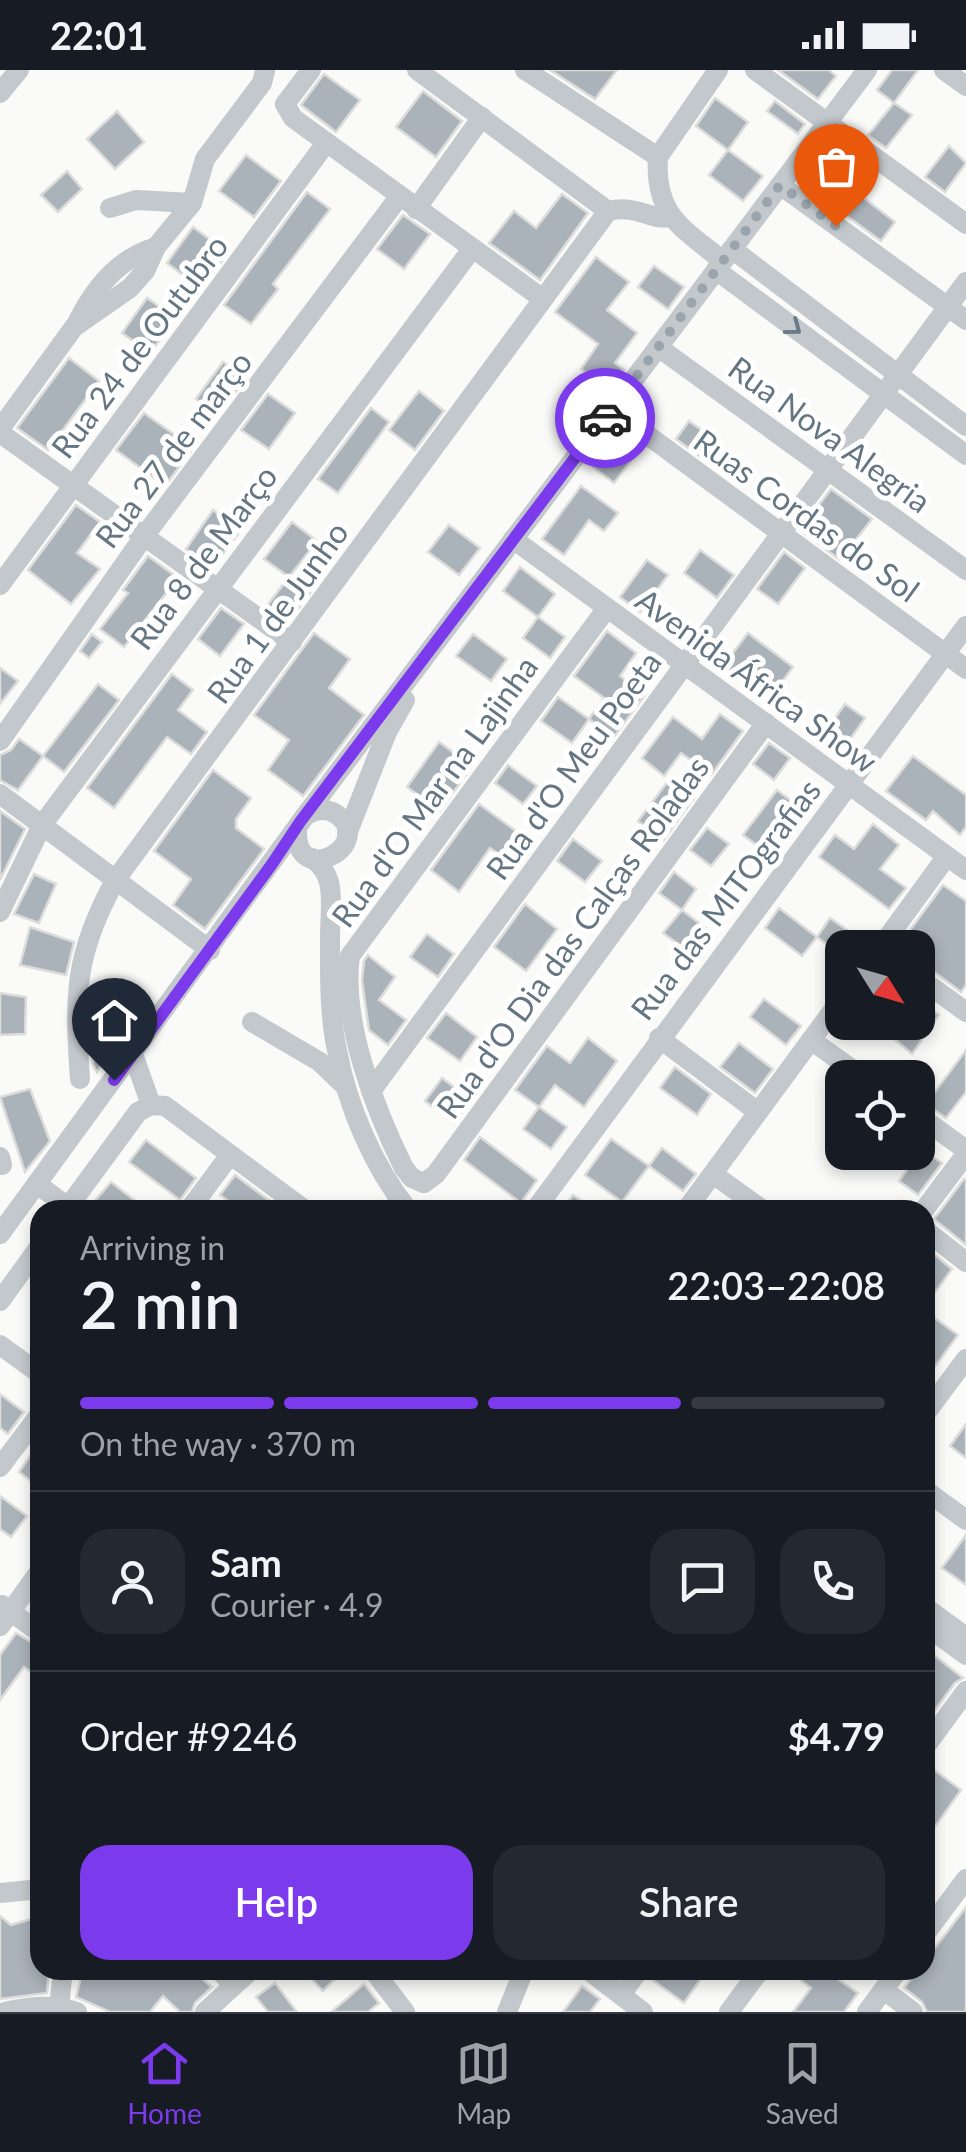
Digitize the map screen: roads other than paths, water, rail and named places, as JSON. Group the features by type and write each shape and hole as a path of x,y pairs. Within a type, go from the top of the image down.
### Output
{"street":[{"path":"0,93 19,70"},
{"path":"311,70 285,104 293,118 543,299"},
{"path":"417,70 608,211 635,209 660,219 669,217"},
{"path":"525,70 658,157"},
{"path":"718,70 658,157 658,191 669,217 882,394 966,456"},
{"path":"755,70 966,224"},
{"path":"0,1234 436,641 867,70"},
{"path":"944,70 966,86"},
{"path":"265,71 262,83 205,159 192,203 156,247 145,271 130,288 74,327 0,431 292,642"},
{"name":"Rua 27 de março","path":"0,741 145,535 407,203 482,118"},
{"name":"Rua 24 de Outubro","path":"0,585 326,143"},
{"path":"780,185 966,320"},
{"path":"110,208 136,200 192,203"},
{"name":"Rua 1 de Junho","path":"80,1079 75,1006 79,964 96,914 116,879 608,211"},
{"name":"Rua 8 de Março","path":"0,912 42,825 472,248"},
{"path":"724,260 966,426"},
{"name":"Rua d'O Meu Poeta","path":"370,1091 966,282"},
{"name":"Rua Nova Alegria","path":"658,347 966,570"},
{"name":"Ruas Cordas do Sol","path":"612,409 966,669"},
{"name":"Avenida África Show","path":"514,539 966,870"},
{"name":"Rua d'O Mar na Lajinha","path":"424,1182 412,1178 404,1168 370,1091 348,990 350,956 607,608"},
{"name":"Rua das MITOgrafias","path":"542,1200 966,626"},
{"path":"330,890 344,841 388,732 436,641"},
{"name":"Rua d'O Dia das Calças Roladas","path":"424,1182 436,1174 766,723"},
{"path":"0,794 210,950"},
{"path":"272,864 288,856 308,856 328,859 344,841 341,818 320,810 301,823 296,838 308,856 325,871 330,890 336,1048 346,1087 377,1158 402,1200"},
{"path":"893,930 947,856"},
{"path":"935,990 966,1012"},
{"path":"694,1200 825,1021"},
{"path":"252,1022 320,1062 346,1087"},
{"path":"659,1038 758,1112"},
{"path":"811,1040 839,1060"},
{"path":"134,1054 152,1104"},
{"path":"74,1200 138,1112 152,1104 165,1106 291,1200"},
{"path":"931,1200 966,1152 935,1128"},
{"path":"197,1200 230,1155"},
{"path":"713,1174 749,1200"},
{"path":"422,1200 424,1182"},
{"path":"37,1184 56,1200"},
{"path":"935,1238 966,1262"},
{"path":"0,1301 30,1260"},
{"path":"0,1345 30,1367"},
{"path":"935,1400 966,1358"},
{"path":"948,1382 966,1396"},
{"path":"0,1468 30,1428"},
{"path":"935,1497 966,1520"},
{"path":"30,1583 4,1614 30,1628"},
{"path":"935,1614 966,1637"},
{"path":"935,1632 966,1655"},
{"path":"935,1733 966,1691"},
{"path":"935,1920 966,1878"},
{"path":"0,1893 30,1890"},
{"path":"5,2012 25,2007 68,2009 64,1980"},
{"path":"205,2012 225,1980"},
{"path":"378,1980 393,2008"},
{"path":"507,2012 520,1980"},
{"path":"601,1980 643,2012"},
{"path":"621,1995 632,1980"},
{"path":"729,2012 753,1980"},
{"path":"866,2012 891,1980"},
{"path":"884,1990 912,2012"}]}
